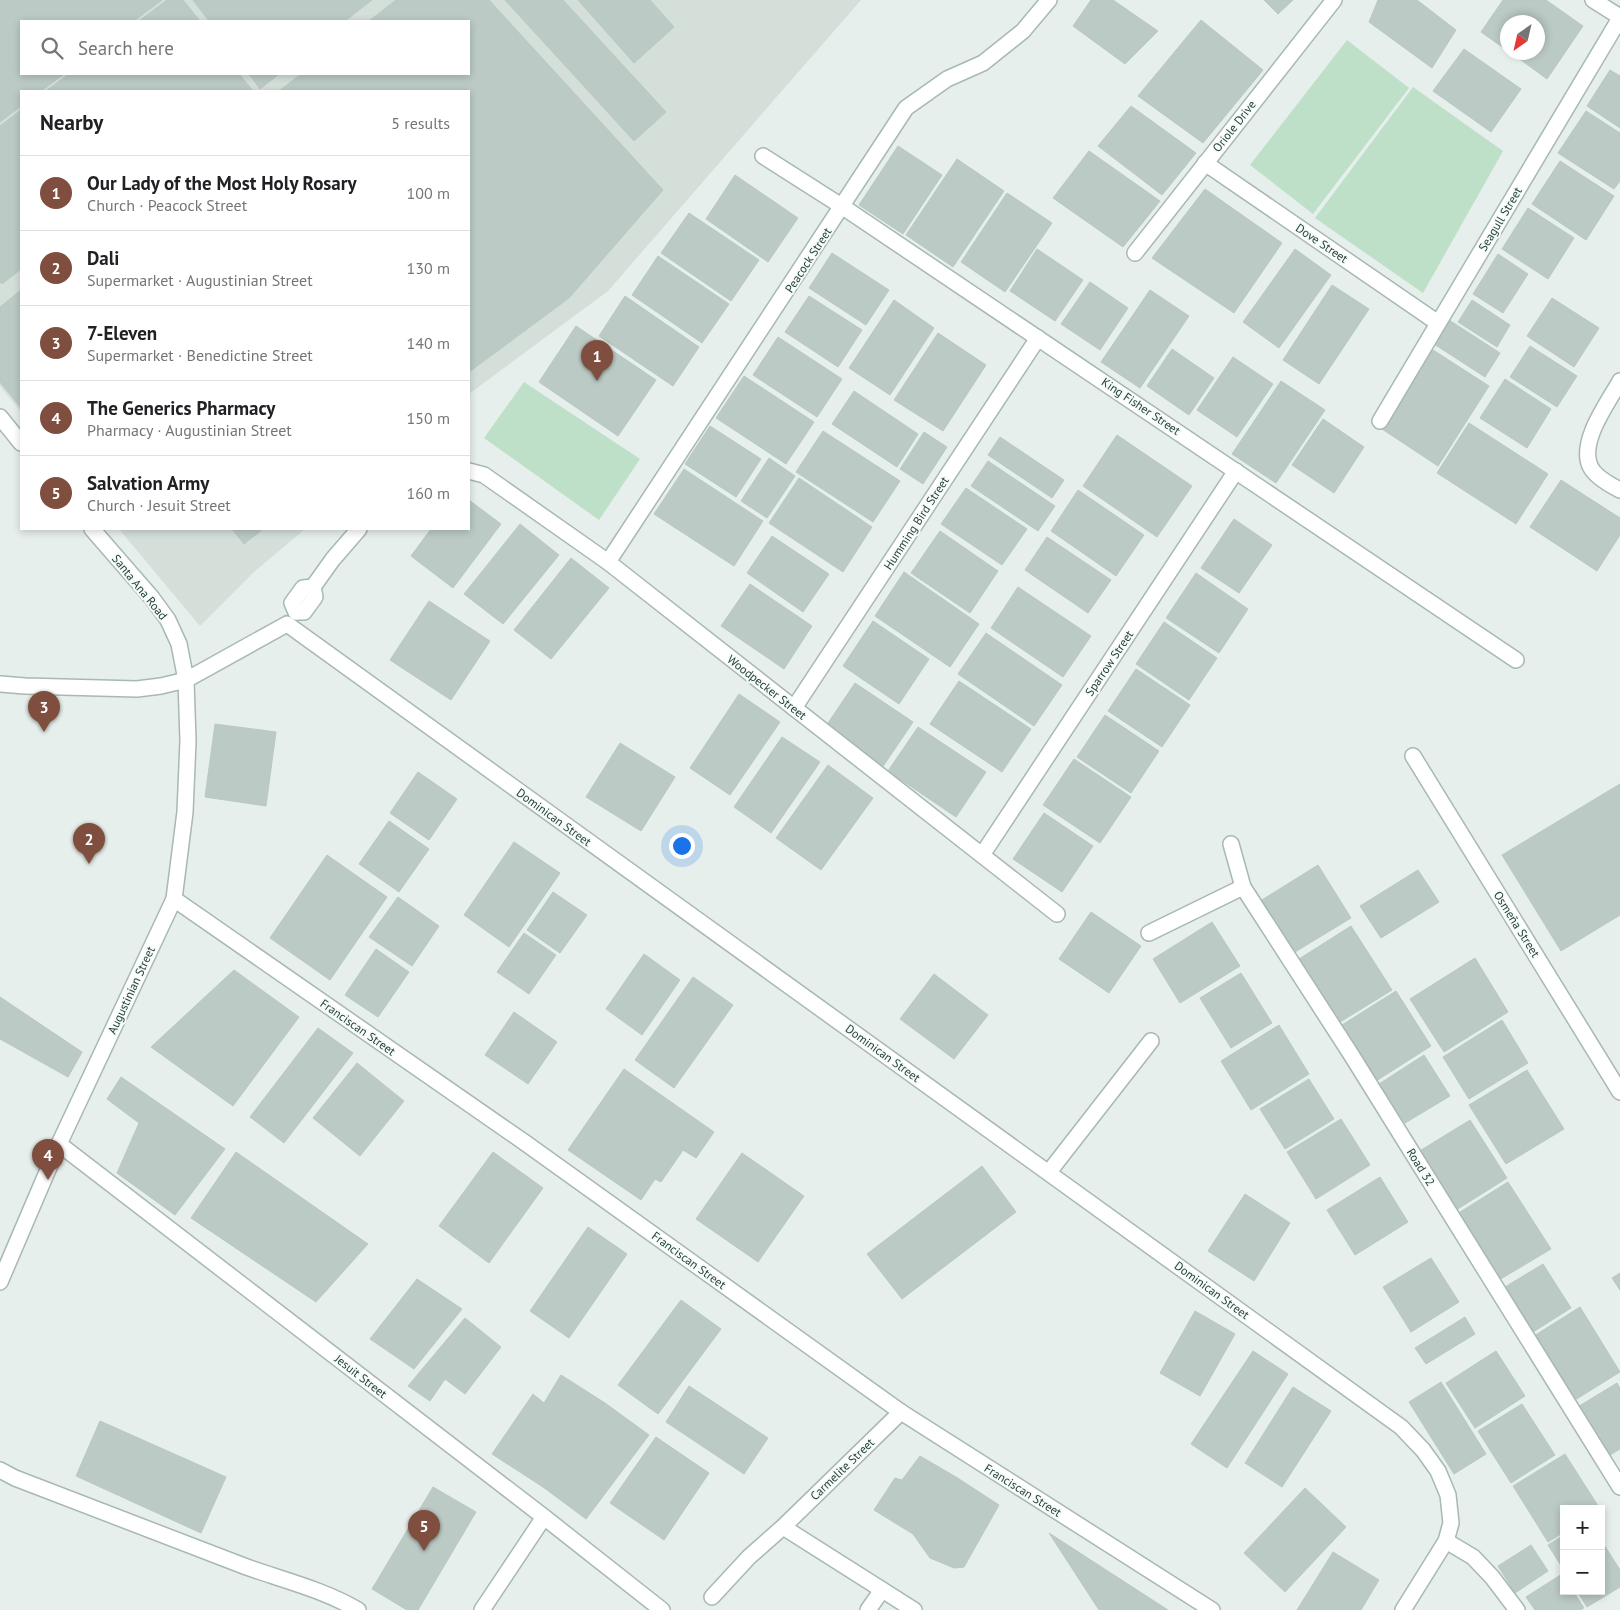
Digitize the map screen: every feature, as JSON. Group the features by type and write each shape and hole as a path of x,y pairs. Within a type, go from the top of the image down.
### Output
{"street":[{"name":"Peacock Street","path":"608,562 843,207 906,108 947,79 983,63 1023,31 1049,0"},
{"name":"Oriole Drive","path":"1135,253 1334,0"},
{"path":"1594,0 1620,18"},
{"name":"Seagull Street","path":"1380,420 1620,18"},
{"name":"King Fisher Street","path":"763,156 843,207 1516,660"},
{"name":"Dove Street","path":"1205,163 1438,322"},
{"name":"Humming Bird Street","path":"794,708 1038,338"},
{"path":"1620,381 1589,437 1588,452 1590,466 1601,478 1620,490"},
{"path":"0,417 20,442"},
{"name":"Woodpecker Street","path":"470,471 484,475 608,562 1057,914"},
{"name":"Sparrow Street","path":"982,855 1236,471"},
{"name":"Santa Ana Road","path":"93,530 152,598 168,620 179,644 186,680"},
{"path":"0,684 137,689 186,680 304,612 315,597 313,587 333,559 358,530"},
{"name":"Dominican Street","path":"291,618 1401,1427 1424,1450 1438,1471 1448,1495 1451,1523 1446,1542 1403,1610"},
{"name":"Augustinian Street","path":"0,1282 59,1144 174,900 185,812 188,741 186,680"},
{"name":"Osmeña Street","path":"1413,756 1620,1092"},
{"name":"Road 32","path":"1231,844 1244,887 1352,1056 1620,1487"},
{"path":"1149,933 1244,887"},
{"name":"Franciscan Street","path":"174,900 524,1142 901,1412 1212,1610"},
{"path":"1049,1172 1151,1041"},
{"name":"Jesuit Street","path":"59,1144 662,1610"},
{"name":"Carmelite Street","path":"712,1597 749,1557 783,1527 901,1412"},
{"path":"0,1470 15,1478 245,1566 316,1590 358,1610"},
{"path":"482,1610 544,1518"},
{"path":"783,1527 914,1610"},
{"path":"1446,1542 1473,1557 1492,1577 1516,1610"},
{"path":"868,1610 882,1590"}],"shaded area":[{"path":"0,0 861,0 608,291 470,393 470,90 20,90 20,411 0,386"},
{"path":"120,530 304,530 254,572 200,626"}],"green space":[{"path":"1347,40 1409,88 1313,214 1250,165"},
{"path":"1413,87 1503,151 1423,293 1315,218"},
{"path":"524,382 640,459 599,520 484,438"}],"building":[{"path":"0,0 162,0 135,20 20,20 20,75 63,75 42,90 20,90 20,107 0,122"},
{"path":"167,0 183,0 199,20 140,20"},
{"path":"193,0 372,0 346,20 208,20"},
{"path":"396,0 489,0 663,190 569,298 470,371 470,90 280,90 300,75 470,75 470,20 370,20"},
{"path":"505,0 563,0 666,112 634,141"},
{"path":"578,0 650,0 674,27 634,63"},
{"path":"1091,0 1113,0 1158,31 1125,64 1073,26"},
{"path":"1264,0 1293,0 1278,14"},
{"path":"1378,0 1417,0 1456,30 1432,68 1369,22"},
{"path":"1503,0 1546,0 1583,26 1547,79 1521,60 1545,60 1545,15 1500,15 1500,45 1481,32"},
{"path":"1201,20 1263,70 1203,143 1138,96"},
{"path":"1464,49 1521,89 1491,132 1433,91"},
{"path":"1610,70 1620,76 1620,128 1587,106"},
{"path":"68,75 240,75 252,90 47,90"},
{"path":"250,75 278,75 260,89"},
{"path":"1131,106 1196,153 1162,195 1098,146"},
{"path":"20,111 20,270 2,284 0,282 0,126"},
{"path":"1586,111 1620,133 1620,181 1614,189 1558,153"},
{"path":"898,146 942,175 903,234 859,205"},
{"path":"1089,151 1160,201 1123,247 1053,198"},
{"path":"957,159 1004,191 953,267 906,235"},
{"path":"1560,161 1614,196 1586,240 1532,204"},
{"path":"735,175 798,218 768,262 706,219"},
{"path":"1205,189 1282,243 1234,313 1152,258"},
{"path":"1007,193 1052,223 1005,292 961,262"},
{"path":"1528,208 1574,238 1548,279 1502,249"},
{"path":"689,213 759,260 731,301 661,253"},
{"path":"1037,249 1083,280 1055,321 1010,291"},
{"path":"1295,249 1331,275 1279,348 1243,322"},
{"path":"832,253 889,290 866,325 809,288"},
{"path":"1498,254 1528,274 1503,313 1473,294"},
{"path":"658,256 729,304 702,343 632,295"},
{"path":"1090,282 1128,308 1100,350 1061,324"},
{"path":"1332,285 1369,309 1319,384 1283,360"},
{"path":"1150,290 1189,316 1140,388 1101,362"},
{"path":"20,291 20,407 0,382 0,307"},
{"path":"625,296 699,347 673,386 599,336"},
{"path":"809,296 862,330 838,367 785,332"},
{"path":"1552,298 1599,328 1574,367 1527,336"},
{"path":"894,300 934,328 890,395 849,368"},
{"path":"1472,300 1510,325 1497,347 1458,322"},
{"path":"1449,320 1500,353 1485,377 1434,344"},
{"path":"576,326 656,380 618,436 539,382"},
{"path":"938,333 986,365 943,431 894,400"},
{"path":"778,337 842,379 817,417 753,375"},
{"path":"1530,346 1577,376 1557,407 1510,377"},
{"path":"1172,349 1214,378 1189,415 1147,386"},
{"path":"1433,350 1489,386 1438,466 1382,429"},
{"path":"1233,357 1273,384 1237,437 1197,410"},
{"path":"744,376 814,422 786,464 716,418"},
{"path":"1505,379 1551,409 1527,448 1480,418"},
{"path":"1281,381 1325,410 1276,483 1232,454"},
{"path":"854,391 918,434 897,467 832,424"},
{"path":"1323,419 1364,447 1334,493 1292,465"},
{"path":"1469,423 1548,474 1516,524 1437,473"},
{"path":"710,426 761,459 736,497 685,464"},
{"path":"823,431 900,481 873,522 796,472"},
{"path":"924,432 947,447 923,484 900,469"},
{"path":"1117,435 1192,486 1157,537 1083,486"},
{"path":"1000,437 1064,480 1052,498 988,455"},
{"path":"769,458 795,476 767,518 741,501"},
{"path":"988,461 1055,506 1038,531 971,486"},
{"path":"684,469 763,521 734,566 654,514"},
{"path":"799,478 872,527 843,572 769,523"},
{"path":"1561,480 1620,518 1620,535 1597,571 1530,527"},
{"path":"966,488 1027,529 1002,565 941,524"},
{"path":"1078,490 1144,535 1116,576 1051,531"},
{"path":"470,501 501,524 453,588 411,556 430,530 470,530"},
{"path":"1234,519 1272,545 1239,593 1201,568"},
{"path":"520,524 559,555 503,624 464,594"},
{"path":"233,530 262,530 244,544"},
{"path":"940,531 998,571 970,613 911,573"},
{"path":"772,536 829,574 803,612 747,573"},
{"path":"1047,537 1111,580 1088,613 1025,570"},
{"path":"571,558 609,588 551,659 514,630"},
{"path":"904,572 979,624 950,667 875,616"},
{"path":"1196,573 1248,609 1219,653 1166,618"},
{"path":"750,584 812,626 784,669 721,626"},
{"path":"1018,587 1091,636 1063,677 991,628"},
{"path":"429,601 490,641 451,700 390,660"},
{"path":"873,621 929,659 899,704 843,666"},
{"path":"1164,622 1217,658 1189,700 1136,664"},
{"path":"986,633 1062,685 1034,726 958,674"},
{"path":"1136,669 1190,705 1162,747 1108,711"},
{"path":"959,681 1031,729 1002,772 930,724"},
{"path":"855,683 913,722 882,768 824,729"},
{"path":"739,694 780,722 730,795 690,768"},
{"path":"1105,715 1159,751 1131,793 1077,757"},
{"path":"215,724 276,732 266,806 205,797"},
{"path":"918,727 986,772 956,817 888,771"},
{"path":"782,737 820,762 771,833 734,807"},
{"path":"620,743 675,777 641,831 586,797"},
{"path":"1074,759 1131,797 1100,843 1043,805"},
{"path":"828,765 873,798 821,870 776,838"},
{"path":"418,772 457,799 429,840 390,813"},
{"path":"1620,784 1620,915 1561,951 1502,855"},
{"path":"1044,813 1093,846 1062,892 1013,859"},
{"path":"389,821 429,849 399,892 359,864"},
{"path":"514,842 560,873 509,947 464,915"},
{"path":"327,855 387,897 330,980 270,938"},
{"path":"1318,865 1351,918 1290,955 1257,903"},
{"path":"1418,870 1439,902 1381,938 1360,906"},
{"path":"553,892 587,915 560,953 527,930"},
{"path":"398,897 439,926 412,966 369,937"},
{"path":"1091,912 1141,946 1109,993 1059,959"},
{"path":"1212,922 1240,966 1180,1003 1153,959"},
{"path":"1351,926 1392,990 1340,1022 1299,959"},
{"path":"524,933 556,955 529,994 497,972"},
{"path":"376,949 409,972 378,1017 345,995"},
{"path":"644,954 680,980 642,1035 606,1009"},
{"path":"1475,958 1508,1012 1444,1052 1410,999"},
{"path":"234,970 299,1017 233,1106 151,1047"},
{"path":"1241,973 1272,1023 1231,1048 1200,998"},
{"path":"934,974 988,1015 954,1059 900,1019"},
{"path":"693,977 733,1005 674,1088 635,1060"},
{"path":"1396,991 1431,1046 1376,1081 1342,1025"},
{"path":"0,997 82,1052 68,1077 0,1039"},
{"path":"514,1012 557,1042 528,1084 485,1055"},
{"path":"1502,1020 1528,1063 1469,1099 1443,1057"},
{"path":"1279,1025 1309,1074 1251,1110 1221,1061"},
{"path":"318,1028 353,1053 284,1143 250,1117"},
{"path":"1424,1055 1450,1096 1405,1123 1379,1084"},
{"path":"357,1063 404,1101 360,1156 313,1118"},
{"path":"624,1069 714,1132 696,1158 683,1150 661,1182 655,1179 641,1200 568,1150"},
{"path":"1527,1070 1564,1129 1506,1164 1469,1105"},
{"path":"121,1077 225,1149 175,1215 117,1173 139,1123 107,1099"},
{"path":"1309,1079 1334,1119 1285,1149 1260,1109"},
{"path":"1341,1119 1370,1165 1316,1199 1287,1152"},
{"path":"1470,1120 1507,1178 1456,1210 1418,1152"},
{"path":"236,1152 368,1244 316,1302 191,1218"},
{"path":"493,1152 543,1188 489,1263 439,1226"},
{"path":"742,1153 804,1196 758,1262 696,1219"},
{"path":"982,1166 1016,1212 902,1299 867,1254"},
{"path":"1380,1177 1408,1222 1355,1255 1327,1210"},
{"path":"1508,1182 1551,1249 1499,1280 1457,1214"},
{"path":"1245,1194 1290,1223 1254,1281 1208,1251"},
{"path":"588,1227 627,1254 569,1338 530,1311"},
{"path":"1431,1258 1459,1302 1411,1332 1383,1287"},
{"path":"1543,1264 1571,1308 1533,1332 1505,1287"},
{"path":"1620,1273 1620,1290 1612,1278"},
{"path":"417,1279 462,1309 414,1369 370,1339"},
{"path":"681,1300 721,1329 658,1414 618,1385"},
{"path":"1580,1307 1620,1372 1575,1400 1534,1336"},
{"path":"1195,1311 1235,1334 1200,1396 1160,1373"},
{"path":"1465,1317 1475,1334 1426,1364 1415,1348"},
{"path":"465,1318 501,1347 465,1394 445,1379 430,1401 408,1386"},
{"path":"1253,1351 1288,1374 1227,1468 1191,1444"},
{"path":"1496,1351 1525,1396 1475,1428 1446,1383"},
{"path":"561,1375 605,1403 543,1487 492,1454 533,1394 544,1403"},
{"path":"1441,1382 1486,1454 1454,1474 1409,1402"},
{"path":"1617,1383 1620,1388 1620,1449 1607,1457 1576,1408"},
{"path":"689,1386 768,1438 744,1474 666,1422"},
{"path":"1293,1387 1331,1411 1282,1487 1245,1463"},
{"path":"605,1403 649,1435 586,1519 543,1487"},
{"path":"1522,1404 1555,1455 1511,1483 1478,1431"},
{"path":"100,1421 226,1477 201,1533 76,1476"},
{"path":"656,1437 709,1473 664,1540 610,1503"},
{"path":"1565,1454 1597,1505 1560,1505 1560,1534 1548,1542 1513,1486"},
{"path":"920,1456 956,1477 913,1534 874,1510 895,1478 902,1480"},
{"path":"956,1477 999,1505 964,1567 954,1568 930,1558 913,1534"},
{"path":"433,1487 476,1512 418,1610 407,1610 372,1589"},
{"path":"1305,1488 1346,1527 1285,1592 1244,1553"},
{"path":"1049,1533 1168,1610 1099,1610"},
{"path":"1560,1538 1560,1564 1548,1545"},
{"path":"1531,1545 1548,1571 1515,1593 1498,1566"},
{"path":"1605,1546 1620,1570 1620,1587 1587,1607 1580,1595 1605,1595"},
{"path":"1333,1552 1379,1580 1361,1610 1297,1610"},
{"path":"1560,1575 1560,1595 1576,1595 1584,1608 1580,1610 1535,1610 1526,1597"}],"place":[{"name":"Our Lady of the Most Holy Rosary","path":"597,381"},
{"name":"7-Eleven","path":"44,732"},
{"name":"Dali","path":"89,864"},
{"name":"The Generics Pharmacy","path":"48,1180"},
{"name":"Salvation Army","path":"424,1551"}]}
